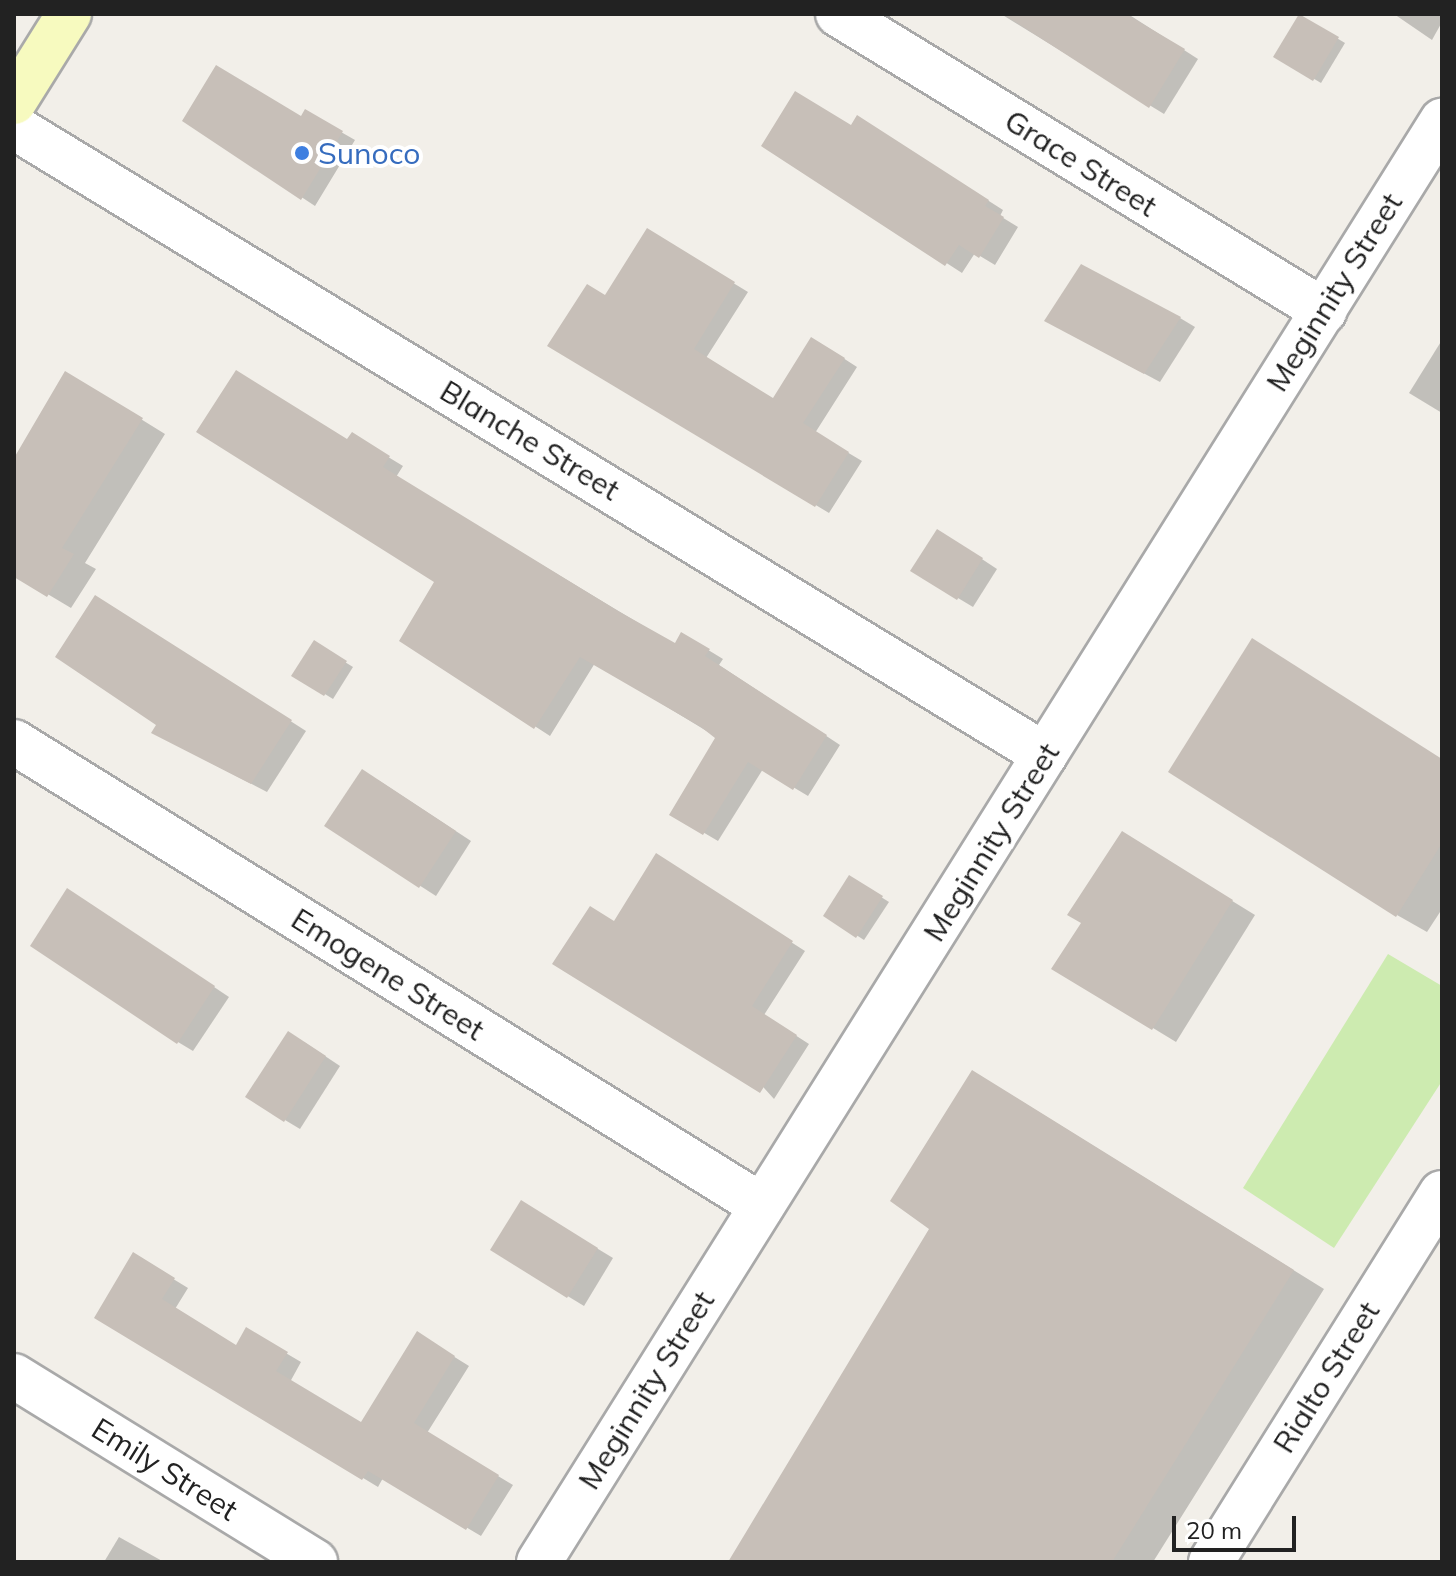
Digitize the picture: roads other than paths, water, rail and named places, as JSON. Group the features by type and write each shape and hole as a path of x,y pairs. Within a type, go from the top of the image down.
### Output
{"main road":[{"path":"14,102 69,14"}],"street":[{"name":"Grace Street","path":"838,14 1324,311"},
{"name":"Meginnity Street","path":"539,1562 1442,121"},
{"name":"Blanche Street","path":"14,127 1045,755"},
{"name":"Emogene Street","path":"14,742 762,1206"},
{"name":"Rialto Street","path":"1211,1562 1442,1193"},
{"name":"Emily Street","path":"14,1376 315,1562"}],"place":[{"name":"Sunoco","path":"302,153"}]}
